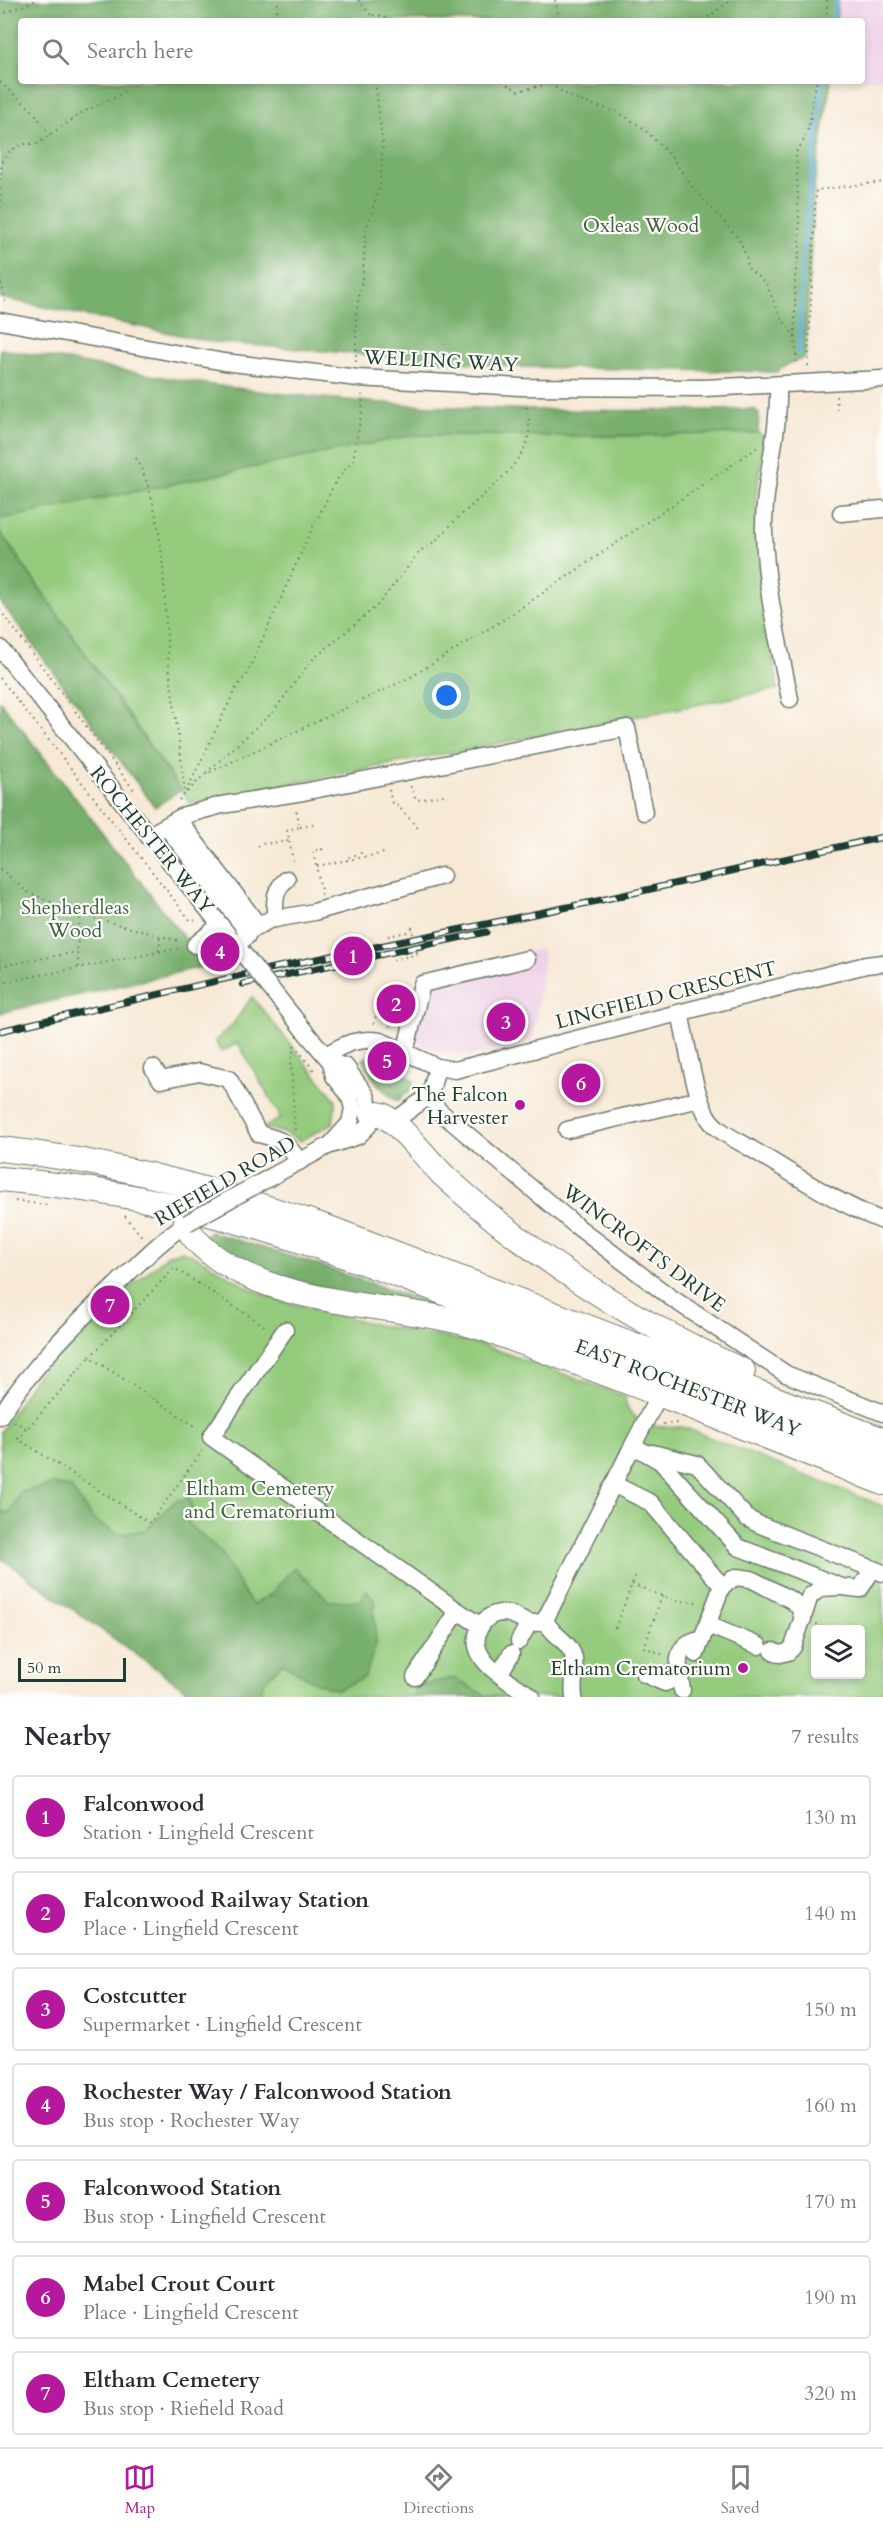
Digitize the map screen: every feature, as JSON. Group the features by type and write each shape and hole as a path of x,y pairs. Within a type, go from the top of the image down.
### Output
{"highway":[{"path":"383,1118 510,1232 604,1299 664,1334 883,1435"},
{"path":"0,1149 109,1165 210,1189 329,1228 497,1303"},
{"path":"4,1190 94,1191 181,1208 246,1225 497,1303 883,1440"},
{"path":"186,1224 200,1245 214,1256 237,1269 279,1287 488,1330 883,1484"},
{"name":"EAST ROCHESTER WAY","path":"497,1303 883,1464"}],"street":[{"name":"WELLING WAY","path":"3,322 224,362 358,378 521,387 704,388 883,379"},
{"path":"778,386 779,413 765,499 764,530 771,602 790,699"},
{"path":"841,513 883,509"},
{"name":"ROCHESTER WAY","path":"0,648 302,1028 329,1059 346,1067 383,1118"},
{"path":"148,836 173,816 627,728 644,812"},
{"path":"173,816 253,929"},
{"path":"239,949 253,929 275,919 325,909 442,876"},
{"path":"275,919 274,895 287,879"},
{"path":"195,945 220,925"},
{"path":"405,1052 422,984 527,959"},
{"name":"LINGFIELD CRESCENT","path":"329,1059 344,1043 363,1039 381,1041 436,1067 455,1070 866,965 883,963"},
{"path":"680,1013 700,1099 710,1121 728,1135 827,1193 883,1221"},
{"name":"RIEFIELD ROAD","path":"328,1146 350,1123 353,1108 349,1095 334,1076 329,1059"},
{"path":"430,1095 436,1067"},
{"path":"153,1068 161,1080 199,1072 229,1078 259,1134 284,1141 296,1151"},
{"name":"RIEFIELD ROAD","path":"1,1415 43,1358 63,1336 152,1249 296,1151 328,1146 358,1136 368,1126 430,1095"},
{"name":"WINCROFTS DRIVE","path":"430,1095 438,1110 447,1118 574,1224 670,1298 786,1374 883,1413"},
{"path":"567,1131 700,1099"},
{"path":"283,1333 211,1437 481,1626"},
{"path":"500,1674 515,1647 537,1621 615,1485 659,1395"},
{"path":"630,1451 639,1449 697,1464 747,1518 878,1571 860,1589 821,1588 810,1596 793,1647 788,1652 780,1654 766,1648 689,1663"},
{"path":"648,1452 660,1461 738,1547 842,1587"},
{"path":"615,1485 651,1503 720,1592"},
{"path":"644,1674 665,1683 689,1663 720,1592 736,1577 751,1580 794,1601 803,1619"},
{"path":"415,1677 458,1611"},
{"path":"532,1697 485,1663 477,1648 476,1637 481,1626 490,1616 502,1613 537,1621 564,1641 574,1657 572,1684 574,1697"}],"path":[{"path":"0,15 37,0"},
{"path":"273,18 277,12 278,0"},
{"path":"358,0 372,18"},
{"path":"555,0 559,18"},
{"path":"707,18 731,0"},
{"path":"827,0 827,18"},
{"path":"371,15 386,18"},
{"path":"0,82 34,112 50,135"},
{"path":"0,180 2,161 10,151 23,144 37,144 83,112 114,98 137,84"},
{"path":"358,378 354,353 356,314 363,272 366,230 380,184 383,146 375,84"},
{"path":"507,84 518,91 550,84 574,99 620,113 643,128 669,154 693,187 739,239 746,255 747,267 766,284 780,316 795,337"},
{"path":"797,365 795,275 800,246 796,152 806,140 814,110 817,84"},
{"path":"807,352 816,190 883,182"},
{"path":"0,188 0,208"},
{"path":"0,277 6,300 3,322"},
{"path":"173,816 237,686 246,676 309,535 336,481 353,460 363,405 362,395"},
{"path":"836,396 837,411"},
{"path":"185,794 273,712 311,661 378,605 421,550 430,546 460,516 490,492 527,441 529,416 526,405"},
{"path":"204,775 411,677 506,618 758,447"},
{"path":"136,458 152,494 158,521 170,668 181,741 185,794"},
{"name":"ROCHESTER WAY","path":"0,610 141,799"},
{"name":"ROCHESTER WAY","path":"0,678 190,920 200,921"},
{"path":"404,786 412,787 417,800 444,795"},
{"path":"293,794 300,827"},
{"path":"392,803 418,828"},
{"path":"292,861 287,830 317,824"},
{"path":"258,847 261,844 289,841"},
{"path":"322,851 322,849 313,851 323,902"},
{"path":"347,861 346,858 364,852"},
{"path":"316,867 385,853"},
{"path":"0,869 27,892 80,914 195,945"},
{"path":"78,967 80,914"},
{"path":"388,936 412,931"},
{"path":"159,952 160,936"},
{"path":"0,983 195,945"},
{"path":"0,966 77,952"},
{"path":"393,960 418,954"},
{"path":"374,1024 382,988 397,991"},
{"path":"389,1029 394,1016"},
{"path":"296,1151 292,1117 291,1064 294,1045 318,1075"},
{"path":"4,1190 50,1205"},
{"path":"124,1215 144,1240"},
{"path":"90,1357 211,1437 150,1523 18,1439 90,1357 174,1268 283,1333"},
{"path":"1,1415 27,1429"},
{"path":"615,1628 636,1574"},
{"path":"632,1584 662,1596 686,1602 701,1602 720,1592"},
{"path":"662,1596 644,1647 689,1663"}],"shaded area":[{"path":"839,0 883,0 883,78 865,81 865,18 837,18"},
{"path":"541,949 544,957 534,1039 471,1056 441,1053 406,1038 420,981"}],"green space":[{"name":"Oxleas Wood","path":"0,0 838,0 836,18 18,18 18,84 831,84 814,187 805,358 788,364 777,372 521,367 213,342 0,298"},
{"path":"0,349 200,383 359,401 425,406 557,410 754,409 759,414 758,433 614,436 412,435 0,519"},
{"path":"758,433 765,438 756,494 759,567 778,689 190,803 0,532 0,519 412,435 614,436"},
{"path":"0,532 180,790 155,807 0,601"},
{"name":"Shepherdleas Wood","path":"0,701 206,966 0,1013"},
{"path":"252,997 336,1100 333,1123 300,1141 285,1133 264,1128 281,1118 238,1043 221,1052 215,1041 233,1024"},
{"path":"371,1056 399,1067 414,1082 409,1092 397,1101 386,1092 369,1072 363,1059"},
{"path":"211,1232 303,1260 470,1317 272,1277 199,1238"},
{"name":"Eltham Cemetery and Crematorium","path":"181,1251 194,1255 251,1289 281,1301 378,1325 480,1344 625,1396 631,1413 646,1423 664,1427 683,1427 883,1506 883,1697 196,1697 0,1557 0,1433 33,1380 62,1346 169,1254"},
{"path":"53,1484 71,1488 93,1520 119,1534 146,1530 174,1502 189,1497 192,1508 188,1524 221,1552 253,1605 270,1595 294,1567 329,1601 361,1601 367,1590 376,1603 374,1612 376,1644 365,1677 337,1690 317,1683 282,1663 264,1682 258,1697 248,1697 232,1692 220,1697 196,1697 0,1557 0,1511 9,1513 21,1492"},
{"path":"453,1678 486,1696 509,1697 413,1697 418,1686"}],"waterway":[{"path":"833,18 836,0"},
{"path":"799,355 802,258 823,84"}],"railway":[{"path":"0,1031 264,970 597,901 883,837"},
{"path":"243,984 486,932"}],"place":[{"name":"Rochester Way / Falconwood Station","path":"220,952"},
{"name":"Falconwood","path":"353,956"},
{"name":"Falconwood Railway Station","path":"396,1004"},
{"name":"Costcutter","path":"506,1022"},
{"name":"Falconwood Station","path":"387,1061"},
{"name":"Mabel Crout Court","path":"581,1083"},
{"name":"The Falcon Harvester","path":"520,1105"},
{"name":"Eltham Cemetery","path":"110,1305"},
{"name":"Eltham Crematorium","path":"743,1668"}]}
